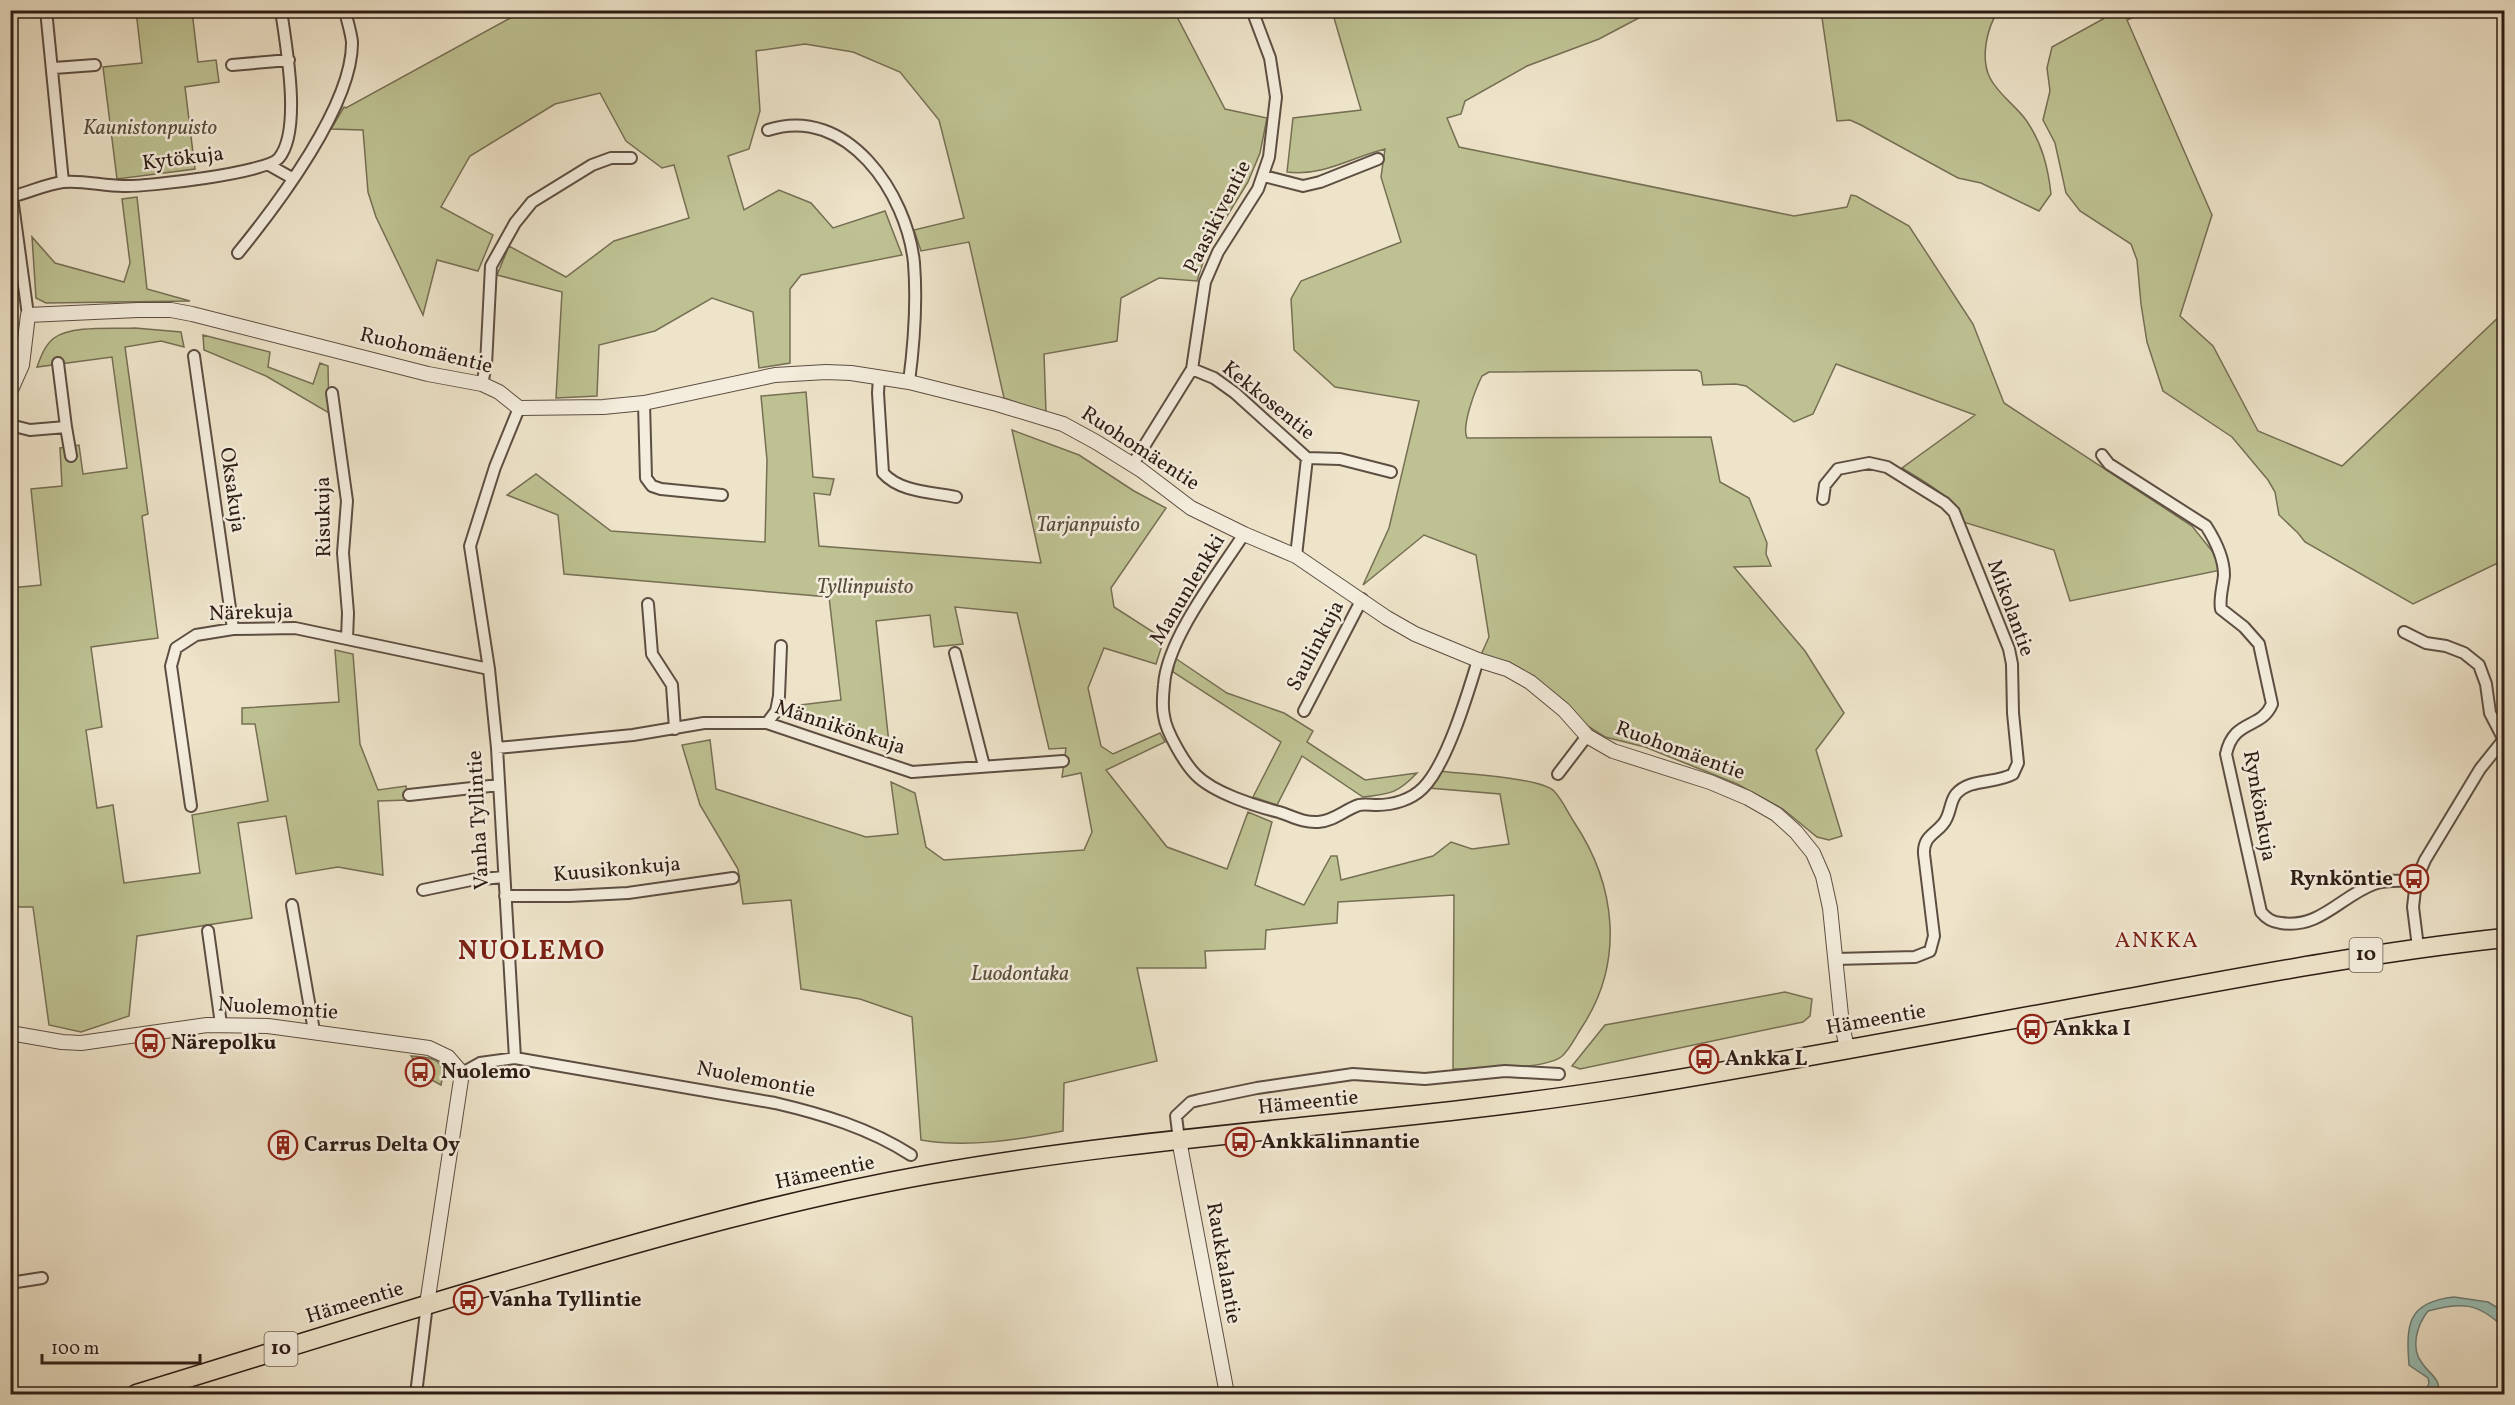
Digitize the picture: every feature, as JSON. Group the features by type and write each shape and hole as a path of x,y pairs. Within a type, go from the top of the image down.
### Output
{"highway":[{"name":"Hämeentie","path":"136,1395 427,1304 681,1229 812,1198 934,1173 1179,1140 1556,1098 1722,1072 2318,963 2418,947 2505,938"}],"street":[{"path":"46,10 54,68 63,182"},
{"path":"269,165 278,160 291,131 288,60 280,10"},
{"path":"238,254 261,226 308,155 333,109 349,68 352,41 345,10"},
{"name":"Paasikiventie","path":"1132,464 1192,369 1205,282 1218,252 1264,176 1273,134 1276,97 1270,58 1252,10"},
{"path":"232,65 288,60"},
{"path":"54,68 95,65"},
{"path":"768,130 784,125 803,124 824,129 845,139 879,175 893,199 907,230 914,262 909,382"},
{"path":"482,384 486,365 491,266 514,223 532,202 592,165 611,158 631,158"},
{"path":"1264,176 1303,186 1320,182 1378,159"},
{"path":"269,165 292,178"},
{"name":"Kytökuja","path":"11,197 63,182 125,186 193,179 269,165"},
{"path":"10,392 22,365 28,315 11,197"},
{"name":"Ruohomäentie","path":"28,315 171,310 254,328 428,374 482,384 499,392 519,408 603,407 644,403 776,375 826,372 909,382 997,404 1063,424 1132,464 1191,508 1296,556 1387,618 1415,633 1478,660 1507,669 1530,682 1564,710 1587,736 1613,751 1710,783 1748,798 1776,814 1814,853 1823,876 1830,908 1842,1025 1847,1048"},
{"name":"Oksakuja","path":"194,356 232,629"},
{"path":"58,363 71,456"},
{"name":"Kekkosentie","path":"1192,369 1214,378 1235,393 1307,458 1340,459 1391,472"},
{"path":"879,377 883,473 890,481 902,487 956,497"},
{"name":"Risukuja","path":"332,393 347,501 343,553 348,613 347,639"},
{"path":"644,403 646,478 652,486 661,489 722,495"},
{"name":"Vanha Tyllintie","path":"514,1058 497,748 489,669 471,546 495,467 519,408"},
{"path":"10,425 30,430 66,427"},
{"name":"Rynkönkuja","path":"2102,455 2109,464 2206,526 2214,540 2224,574 2221,609 2244,627 2259,644 2272,704 2269,712 2234,734 2226,754 2261,912 2266,919 2278,923 2301,924 2313,921 2353,894 2376,883 2416,881"},
{"path":"1296,556 1307,458"},
{"name":"Mikolantie","path":"1823,499 1825,485 1838,469 1869,463 1887,467 1945,503 1954,512 2013,663 2013,713 2018,763 2013,774 2007,778 1966,786 1956,795 1943,825 1930,834 1926,841 1924,854 1934,936 1930,951 1916,957 1835,959"},
{"name":"Manunlenkki","path":"1244,534 1176,641 1166,663 1164,685 1164,717 1176,746 1197,776 1225,792 1253,806 1316,823 1332,820 1361,805 1404,801 1423,788 1434,772 1464,705 1478,660"},
{"name":"Saulinkuja","path":"1304,711 1362,599"},
{"path":"648,604 652,654 672,685 675,729"},
{"name":"Närekuja","path":"191,806 171,666 177,648 196,635 232,629 295,628 489,669"},
{"path":"2404,632 2426,642 2464,653 2479,665 2486,684 2490,713 2504,740 2480,769 2425,860 2416,881 2413,907 2418,947"},
{"path":"767,723 776,711 779,696 781,646"},
{"path":"955,653 984,766"},
{"name":"Männikönkuja","path":"497,748 675,729 704,723 767,723 912,772 1063,761"},
{"path":"1558,774 1587,736"},
{"path":"410,795 499,785"},
{"path":"423,890 471,880 504,877"},
{"name":"Kuusikonkuja","path":"505,896 628,893 733,878"},
{"path":"292,905 314,1031"},
{"path":"208,931 221,1024"},
{"name":"Nuolemontie","path":"10,1033 81,1043 221,1024 268,1026 429,1048 448,1057 462,1073"},
{"path":"416,1395 427,1304 462,1073 480,1063 514,1058"},
{"name":"Nuolemontie","path":"514,1058 775,1103 816,1113 877,1136 911,1155"},
{"path":"1179,1140 1176,1116 1191,1102 1257,1088 1353,1074 1425,1079 1505,1071 1559,1074"},
{"name":"Raukkalantie","path":"1179,1140 1227,1395"},
{"path":"10,1283 42,1278"}],"green space":[{"path":"525,10 1174,11 1225,109 1267,118 1260,153 1248,182 1208,247 1197,281 1159,278 1121,298 1117,341 1044,354 1046,413 1004,398 969,242 921,251 914,230 964,218 939,120 900,72 853,52 805,44 756,51 760,111 749,149 728,156 744,210 779,190 811,203 833,228 885,211 902,255 801,275 790,289 790,363 759,368 753,312 712,298 655,331 599,345 597,396 556,398 562,292 497,275 509,246 566,277 614,241 689,218 674,165 662,168 626,141 600,93 555,104 470,156 441,207 493,235 478,271 437,260 423,315 376,217 368,192 363,130 331,129 344,107 346,108"},
{"path":"2115,10 2148,11 2127,20 2212,215 2180,316 2213,346 2258,431 2342,466 2504,312 2504,560 2413,604 2305,542 2279,515 2275,492 2268,480 2232,437 2163,391 2147,342 2137,260 2131,244 2080,211 2066,193 2055,143 2043,120 2050,91 2047,68 2052,47"},
{"name":"Kaunistonpuisto","path":"136,11 192,11 198,62 216,60 219,82 185,87 195,169 117,179 103,67 142,63"},
{"path":"1332,11 1652,11 1599,39 1527,66 1465,101 1461,114 1447,118 1459,147 1794,216 1847,207 1851,195 1856,196 1909,226 1973,324 2004,403 2192,526 2212,551 2221,570 2070,601 2054,550 1960,521 1944,496 1902,468 1975,415 1836,364 1813,414 1794,422 1746,386 1703,385 1701,372 1697,370 1489,372 1482,376 1468,416 1467,438 1711,437 1720,482 1749,498 1767,543 1766,554 1771,566 1734,567 1805,651 1844,713 1816,750 1842,836 1829,840 1817,837 1783,809 1737,784 1645,747 1605,737 1586,725 1555,695 1481,655 1489,637 1476,555 1424,535 1363,585 1389,528 1419,401 1335,387 1294,350 1291,299 1301,281 1401,242 1381,177 1385,149 1325,169 1300,173 1287,172 1293,118 1361,110"},
{"path":"1821,11 1998,11 1988,34 1985,61 1990,78 2026,120 2040,146 2051,194 2039,211 1981,183 1958,178 1850,120 1837,121"},
{"path":"137,197 147,289 190,301 46,303 36,298 32,237 55,263 124,282 130,263 122,199"},
{"path":"135,328 181,332 184,347 161,341 125,347 148,514 142,516 158,638 91,647 102,727 86,730 97,808 113,805 124,883 200,873 192,815 268,801 255,724 242,724 242,708 339,702 335,650 353,654 360,744 378,790 406,786 409,800 378,801 383,875 338,867 296,874 286,816 238,823 252,918 137,936 129,1016 81,1032 49,1025 33,907 11,907 10,588 41,585 31,489 62,486 60,448 79,445 83,474 127,468 112,357 37,367 42,355 54,338 71,331"},
{"path":"203,335 270,352 268,367 313,384 320,363 328,366 329,413 266,376 204,350"},
{"path":"806,392 813,477 834,479 830,495 814,493 819,546 1041,563 1012,430 1079,455 1134,491 1166,508 1111,588 1114,607 1164,639 1156,664 1104,648 1088,688 1101,746 1113,754 1160,733 1165,742 1106,770 1167,847 1227,869 1248,812 1272,822 1255,885 1304,905 1331,856 1337,856 1341,880 1433,856 1451,842 1472,849 1509,844 1500,794 1429,788 1438,771 1517,779 1545,786 1554,791 1588,846 1599,871 1610,923 1605,976 1596,1002 1564,1054 1552,1061 1540,1064 1453,1069 1454,895 1338,902 1337,923 1266,930 1265,949 1205,951 1206,968 1137,968 1157,1061 1064,1083 1063,1131 1010,1140 974,1143 921,1140 912,1017 860,999 801,989 791,900 743,904 738,869 700,805 682,745 710,740 716,789 866,837 898,834 891,782 915,793 926,847 944,860 1084,850 1092,832 1081,773 1062,777 1066,748 1049,749 1017,613 955,607 963,644 934,647 930,615 876,621 890,753 865,741 810,724 799,718 791,706 841,700 829,597 564,574 558,515 507,495 536,474 611,531 765,542 767,460 761,396"},
{"path":"1175,658 1227,693 1284,713 1313,731 1307,742 1365,780 1417,773 1399,789 1381,795 1363,797 1302,756 1277,805 1253,797 1281,742 1173,672"},
{"path":"1785,992 1812,999 1810,1016 1803,1022 1580,1069 1572,1066 1605,1025"},
{"path":"411,1056 426,1057 437,1061 442,1070 441,1085 428,1078"}],"water":[{"path":"2454,1297 2488,1302 2503,1311 2504,1328 2486,1313 2469,1306 2450,1306 2428,1311 2418,1330 2416,1351 2422,1363 2437,1380 2439,1389 2438,1394 2425,1394 2429,1383 2428,1378 2409,1365 2410,1327 2418,1310 2438,1300"}],"place":[{"name":"Rynköntie","path":"2414,879"},
{"name":"Ankka I","path":"2032,1029"},
{"name":"Närepolku","path":"150,1043"},
{"name":"Ankka L","path":"1704,1059"},
{"name":"Nuolemo","path":"420,1072"},
{"name":"Ankkalinnantie","path":"1240,1142"},
{"name":"Carrus Delta Oy","path":"283,1145"},
{"name":"Vanha Tyllintie","path":"468,1300"}],"district":[{"name":"ANKKA","path":"2157,941"},
{"name":"NUOLEMO","path":"532,952"}],"park label":[{"name":"Tarjanpuisto","path":"1088,525"},
{"name":"Tyllinpuisto","path":"865,587"},
{"name":"Luodontaka","path":"1020,974"}]}
